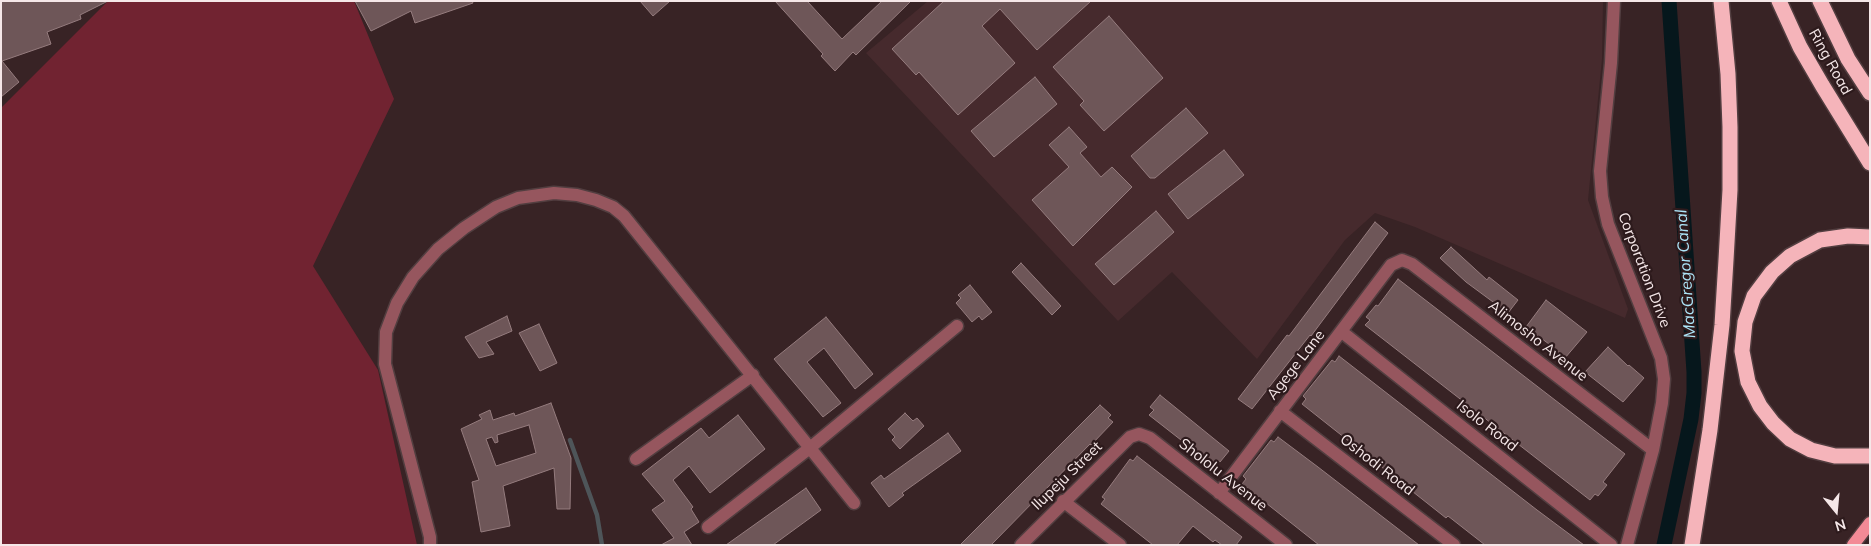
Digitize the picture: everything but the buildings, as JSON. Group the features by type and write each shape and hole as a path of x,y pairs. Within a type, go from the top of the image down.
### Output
{"highway":[{"path":"1692,545 1710,430 1722,326 1730,190 1728,74 1721,1"},
{"name":"Ring Road","path":"1779,1 1800,46 1870,163"},
{"name":"Ring Road","path":"1820,1 1848,59 1870,93"},
{"path":"1870,237 1848,236 1820,240 1790,256 1772,272 1754,296 1745,322 1742,351 1748,382 1760,406 1773,423 1790,439 1811,450 1836,456 1870,456"}],"main road":[{"path":"1853,545 1870,524"}],"street":[{"name":"Corporation Drive","path":"1614,1 1611,63 1600,171 1602,197 1608,224 1661,358 1664,379 1662,402 1653,450 1627,545"},
{"path":"430,545 430,537 386,364 386,332 401,296 413,277 438,249 464,228 501,205 518,198 554,193 576,195 613,207 624,216 854,503"},
{"name":"Alimosho Avenue","path":"1402,260 1412,264 1653,450"},
{"name":"Agege Lane","path":"1218,493 1392,265 1402,260"},
{"path":"708,527 811,447 957,326"},
{"name":"Isolo Road","path":"1342,332 1612,545"},
{"path":"636,459 753,375"},
{"name":"Oshodi Road","path":"1280,411 1454,545"},
{"name":"Shololu Avenue","path":"1139,434 1150,438 1286,545"},
{"name":"Ilupeju Street","path":"1021,545 1063,501 1130,437 1139,434"},
{"path":"1063,501 1120,545"}],"shaded area":[{"path":"108,1 354,1 394,99 313,266 378,370 417,545 1,545 1,108"},
{"path":"928,1 1603,1 1602,59 1588,200 1628,309 1625,318 1415,227 1375,213 1345,240 1257,359 1172,272 1118,321 866,53"}],"waterway":[{"name":"MacGregor Canal","path":"1664,545 1691,419 1694,393 1669,1"},
{"path":"570,440 597,515 602,545"}]}
